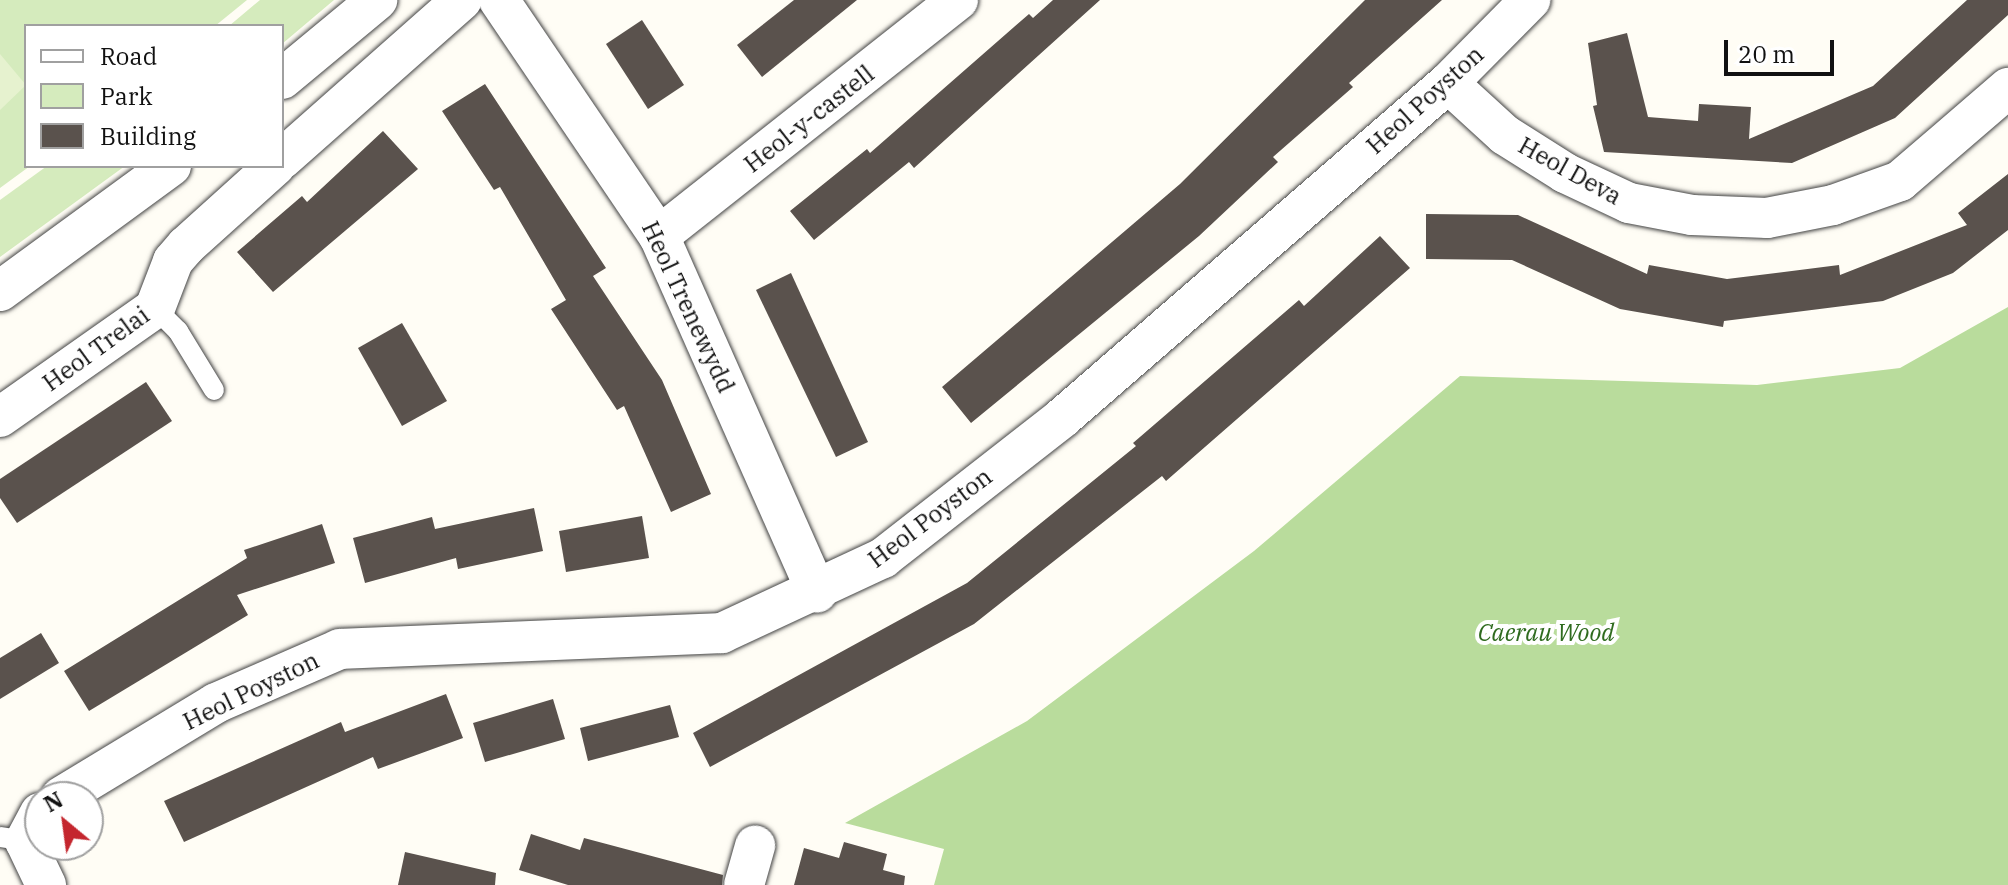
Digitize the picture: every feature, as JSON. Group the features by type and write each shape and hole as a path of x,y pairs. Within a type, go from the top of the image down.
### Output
{"street":[{"path":"284,77 377,0"},
{"path":"284,157 462,0"},
{"name":"Heol Trenewydd","path":"499,0 659,236 817,593"},
{"name":"Heol-y-castell","path":"659,236 958,0"},
{"name":"Heol Poyston","path":"87,781 216,703 340,649 722,633 817,593 883,558 1062,418 1448,83 1530,0"},
{"name":"Heol Deva","path":"1448,83 1505,135 1629,203 1692,215 1767,218 1833,205 1900,181 2008,88"},
{"path":"0,291 168,168"},
{"name":"Heol Trelai","path":"0,417 155,308 173,261 273,168"},
{"path":"22,830 46,885"},
{"path":"744,885 755,846"}],"lane":[{"path":"155,308 178,331 214,390"}],"green space":[{"path":"0,0 247,0 217,24 24,24 24,168 27,168 0,188"},
{"path":"260,0 334,0 284,42 284,24 231,24"},
{"path":"0,54 24,83 24,87 0,110"},
{"path":"44,168 122,168 0,257 0,200"},
{"name":"Caerau Wood","path":"2008,307 2008,885 934,885 944,849 845,823 1027,721 1254,551 1460,376 1757,385 1900,368"}],"building":[{"path":"794,0 857,0 762,77 737,45"},
{"path":"1053,0 1100,0 914,168 909,162 814,240 790,211 867,149 870,153 1029,14 1033,18"},
{"path":"1365,0 1442,0 1349,83 1353,87 1273,157 1278,162 1199,236 971,423 942,387 1180,184"},
{"path":"1967,0 2008,0 2008,15 1895,118 1792,163 1604,152 1593,106 1597,105 1588,43 1627,33 1648,117 1698,121 1699,104 1751,107 1749,139 1873,86"},
{"path":"642,20 684,85 648,109 606,44"},
{"path":"485,84 606,268 593,276 662,380 711,494 671,512 624,406 617,410 551,309 566,300 500,187 494,190 442,111"},
{"path":"383,131 418,169 273,292 237,252 302,196 307,202"},
{"path":"2008,174 2008,230 1953,273 1883,301 1724,321 1723,327 1620,309 1512,260 1426,259 1426,214 1518,215 1647,274 1649,265 1727,279 1839,265 1840,275 1967,225 1958,213"},
{"path":"1380,236 1410,268 1166,481 1162,476 974,624 710,767 693,733 967,583 1136,446 1133,443 1299,300 1304,306"},
{"path":"791,273 868,442 836,457 756,290"},
{"path":"402,323 447,401 402,426 358,348"},
{"path":"146,382 172,421 17,523 0,498 0,479"},
{"path":"534,508 543,551 458,569 456,558 365,583 353,538 432,517 435,529"},
{"path":"642,516 649,558 566,572 559,531"},
{"path":"322,524 335,563 237,595 248,615 89,711 64,671 247,558 244,550"},
{"path":"41,633 59,663 0,699 0,658"},
{"path":"446,694 463,738 378,769 373,757 184,842 164,801 341,722 345,732"},
{"path":"553,699 565,739 485,762 473,723"},
{"path":"670,705 679,737 588,761 580,728"},
{"path":"531,834 580,850 584,838 723,875 722,885 568,885 519,870"},
{"path":"844,842 887,854 883,870 905,876 904,885 794,885 804,848 839,858"},
{"path":"405,852 496,873 495,885 398,885"}]}
